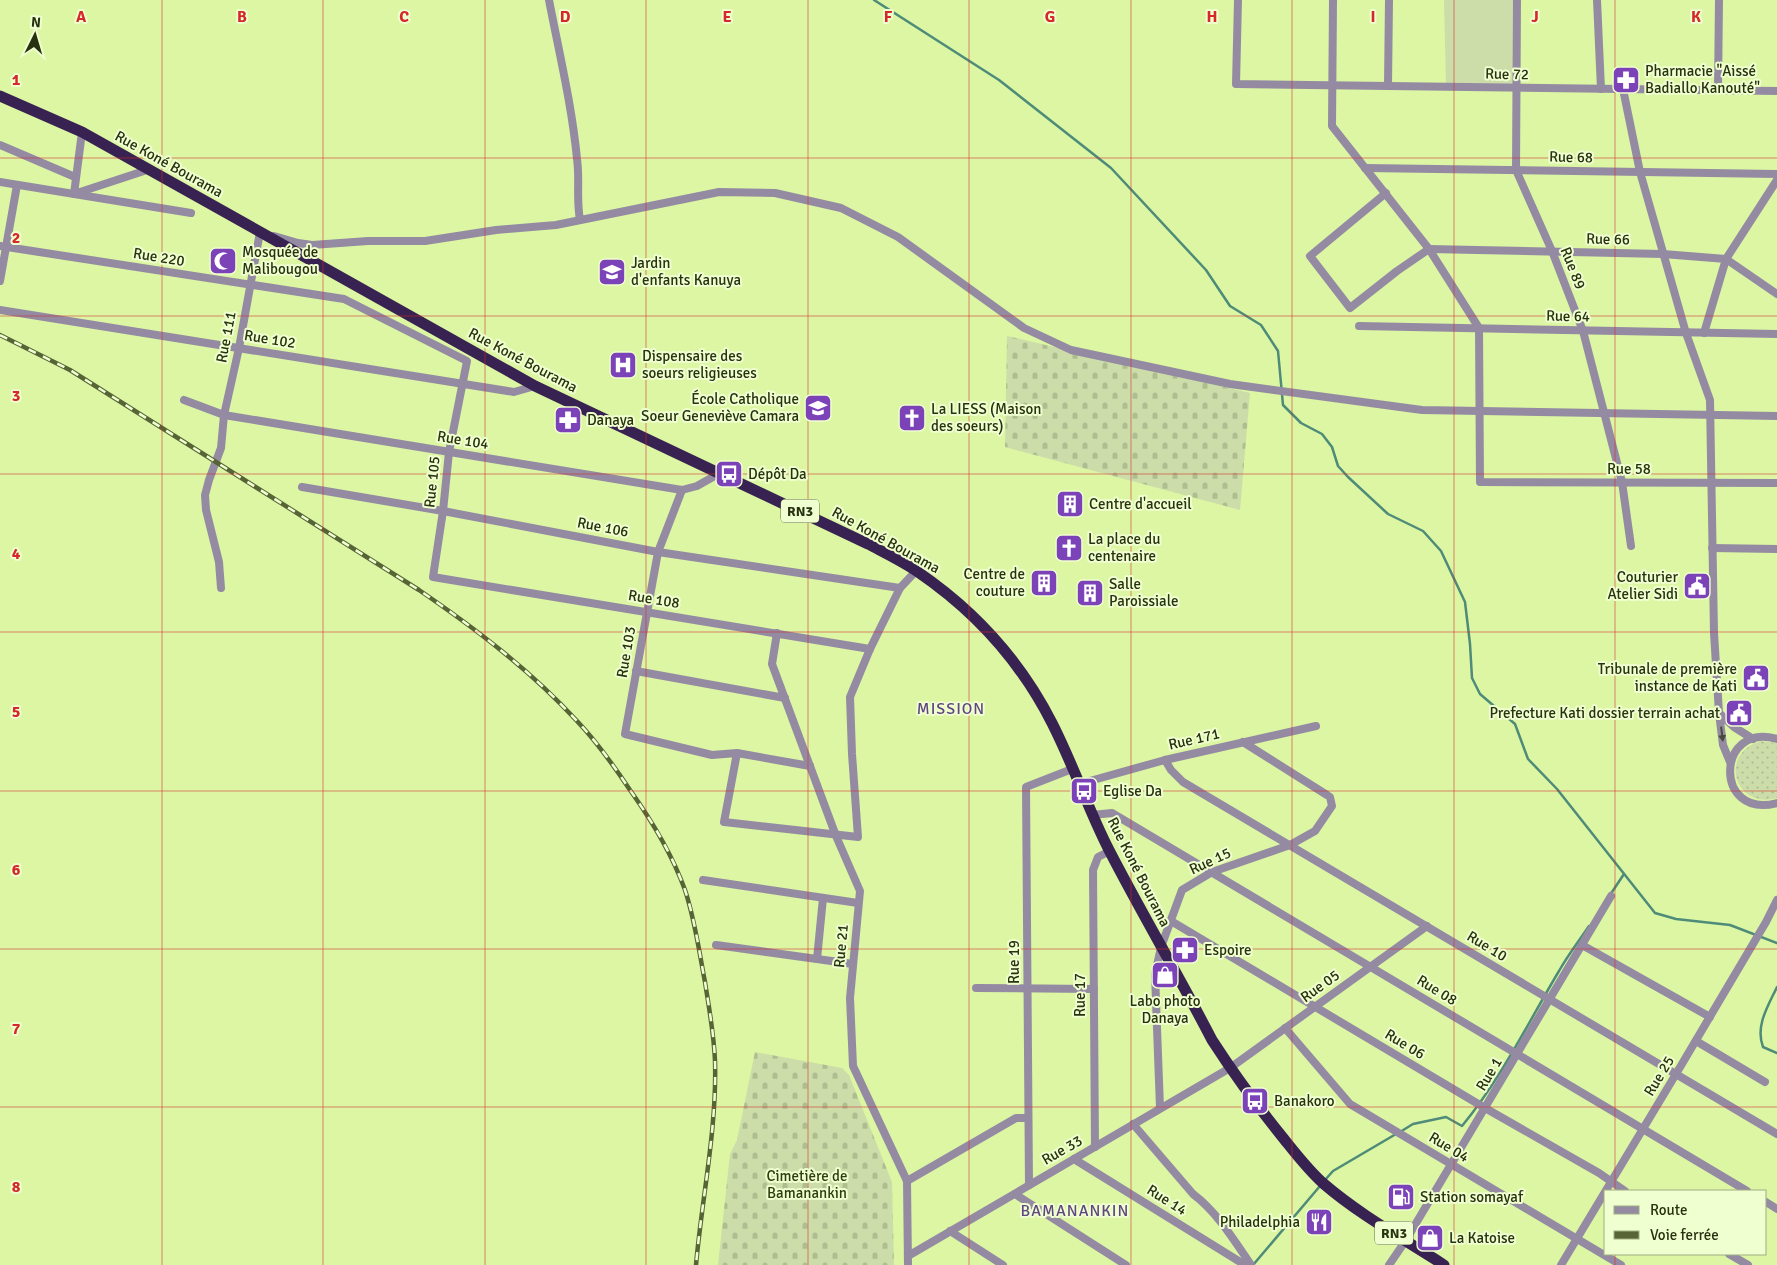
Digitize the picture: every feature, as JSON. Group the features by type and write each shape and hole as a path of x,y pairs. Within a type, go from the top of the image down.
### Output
{"highway":[{"name":"Rue Koné Bourama","path":"0,96 82,132 535,386 868,544 916,570 948,594 987,629 1008,654 1047,715 1110,851 1161,948 1212,1040 1230,1068 1302,1161 1323,1183 1344,1200 1444,1265"}],"street":[{"path":"549,0 578,160 577,206 580,220"},
{"name":"Rue 72","path":"1238,0 1236,84 1777,91"},
{"path":"1333,0 1332,126 1429,248 1479,328 1480,411"},
{"path":"1388,86 1389,0"},
{"name":"Rue 89","path":"1517,0 1516,170 1552,251 1583,330 1622,482 1631,546"},
{"path":"1598,0 1601,89"},
{"path":"1718,90 1719,0"},
{"path":"1623,89 1640,172 1686,332 1710,400 1714,633 1719,713 1723,745 1730,762 1730,781 1736,792 1744,800 1757,805 1767,806 1777,803"},
{"path":"74,194 82,132"},
{"path":"0,144 75,177"},
{"name":"Rue 68","path":"1366,168 1777,174"},
{"path":"74,194 147,170"},
{"path":"1704,333 1726,259 1777,180"},
{"path":"0,182 191,213"},
{"path":"0,281 3,246 17,185"},
{"path":"260,232 312,245 341,242 425,241 496,230 556,225 719,192 775,193 841,208 898,237 1024,328 1072,350 1230,384 1422,410 1777,416"},
{"path":"1386,193 1310,256 1350,308 1396,271 1429,248"},
{"name":"Rue 111","path":"221,588 219,562 206,510 206,495 209,480 221,448 224,415 239,348 260,232"},
{"name":"Rue 220","path":"3,246 344,298 467,361"},
{"name":"Rue 66","path":"1429,248 1663,254 1726,259"},
{"path":"1726,259 1777,294"},
{"name":"Rue 102","path":"0,310 514,392 535,386"},
{"name":"Rue 64","path":"1359,326 1777,334"},
{"name":"Rue 105","path":"432,577 443,511 449,452 464,384 467,361"},
{"name":"Rue 104","path":"184,400 224,415 682,490 697,486 720,473"},
{"name":"Rue 58","path":"1480,411 1480,482 1777,483"},
{"name":"Rue 106","path":"302,487 443,511 658,552 900,588"},
{"name":"Rue 103","path":"682,490 658,552 625,734 712,756 737,753"},
{"path":"1712,548 1777,549"},
{"path":"810,766 737,753 724,822 858,837 850,697 870,649 900,588 916,570"},
{"name":"Rue 108","path":"432,577 870,649"},
{"name":"Rue 21","path":"777,633 772,664 836,836 860,891 850,998 853,1066 907,1181 908,1261"},
{"path":"636,672 785,698"},
{"path":"1719,713 1734,727 1753,738"},
{"name":"Rue 171","path":"1079,784 1165,760 1316,726"},
{"path":"1730,762 1736,751 1745,742 1753,738 1768,737 1777,739"},
{"name":"Rue 15","path":"1160,1108 1155,974 1161,948 1182,890 1212,872 1290,845 1315,831 1332,806 1330,797 1243,742"},
{"name":"Rue 10","path":"1165,760 1171,770 1183,782 1777,1134"},
{"name":"Rue 19","path":"1029,1185 1026,787 1072,769"},
{"name":"Rue 08","path":"1092,815 1112,813 1745,1190"},
{"name":"Rue 17","path":"1095,1147 1093,870 1098,856 1110,851"},
{"path":"703,880 858,903"},
{"name":"Rue 1","path":"1389,1265 1406,1240 1611,896"},
{"path":"817,959 823,898"},
{"name":"Rue 25","path":"1605,1190 1696,1041 1777,900"},
{"name":"Rue 06","path":"1171,921 1623,1190"},
{"name":"Rue 05","path":"1230,1068 1427,926"},
{"path":"716,945 853,964"},
{"path":"1582,945 1710,1017"},
{"path":"976,988 1094,989"},
{"name":"Rue 04","path":"1285,1028 1350,1104 1604,1255"},
{"path":"1696,1041 1765,1082"},
{"name":"Rue 33","path":"908,1261 950,1231 1230,1068"},
{"path":"907,1181 1016,1118 1028,1118"},
{"path":"1133,1124 1193,1194 1222,1223 1251,1265"},
{"name":"Rue 14","path":"1074,1159 1245,1265"},
{"name":"Rue 25","path":"1561,1265 1604,1192"},
{"path":"1015,1194 1126,1265"},
{"path":"950,1231 1004,1265"},
{"name":"Rue 04","path":"1604,1255 1621,1265"},
{"path":"1731,1255 1748,1265"}],"green space":[{"path":"1444,0 1516,0 1518,84 1446,85"},
{"path":"1007,336 1250,393 1240,510 1005,447"},
{"path":"1761,741 1777,743 1777,798 1762,799 1750,796 1737,779 1736,767 1739,757 1748,747"},
{"name":"Cimetière de Bamanankin","path":"755,1052 842,1068 849,1075 892,1182 894,1265 718,1265 730,1154 737,1140"}],"waterway":[{"path":"874,0 999,80 1111,168 1206,270 1230,306 1261,325 1278,351 1283,405 1301,423 1322,434 1332,447 1338,466 1388,514 1423,531 1441,551 1465,602 1472,678 1480,694 1515,724 1528,759 1557,789 1655,913 1676,919 1730,925 1777,943"},
{"path":"1610,895 1624,874"},
{"path":"1400,1132 1413,1124 1446,1117 1462,1126 1502,1070 1562,965 1589,926"},
{"path":"1777,987 1764,1016 1761,1031 1763,1047 1777,1053"},
{"path":"1325,1180 1333,1171 1396,1134"},
{"path":"1253,1265 1320,1186"}],"railway":[{"path":"0,335 70,370 419,590 482,635 521,667 559,702 605,754 654,826 680,877 692,913 705,982 714,1041 715,1086 714,1112 696,1265"}],"place":[{"name":"Pharmacie \"Aissé Badiallo Kanouté\"","path":"1626,80"},
{"name":"Mosquée de Malibougou","path":"223,261"},
{"name":"Jardin d'enfants Kanuya","path":"612,272"},
{"name":"Dispensaire des soeurs religieuses","path":"623,365"},
{"name":"École Catholique Soeur Geneviève Camara","path":"818,408"},
{"name":"La LIESS (Maison des soeurs)","path":"912,418"},
{"name":"Danaya","path":"568,420"},
{"name":"Dépôt Da","path":"729,474"},
{"name":"Centre d'accueil","path":"1070,504"},
{"name":"La place du centenaire","path":"1069,548"},
{"name":"Centre de couture","path":"1044,583"},
{"name":"Couturier Atelier Sidi","path":"1697,586"},
{"name":"Salle Paroissiale","path":"1090,593"},
{"name":"Tribunale de première instance de Kati","path":"1756,678"},
{"name":"Prefecture Kati dossier terrain achat","path":"1739,713"},
{"name":"Eglise Da","path":"1084,791"},
{"name":"Espoire","path":"1185,950"},
{"name":"Labo photo Danaya","path":"1165,975"},
{"name":"Banakoro","path":"1255,1101"},
{"name":"Station somayaf","path":"1401,1197"},
{"name":"Philadelphia","path":"1319,1222"},
{"name":"La Katoise","path":"1430,1238"}],"district":[{"name":"MISSION","path":"951,709"},
{"name":"BAMANANKIN","path":"1075,1211"}]}
